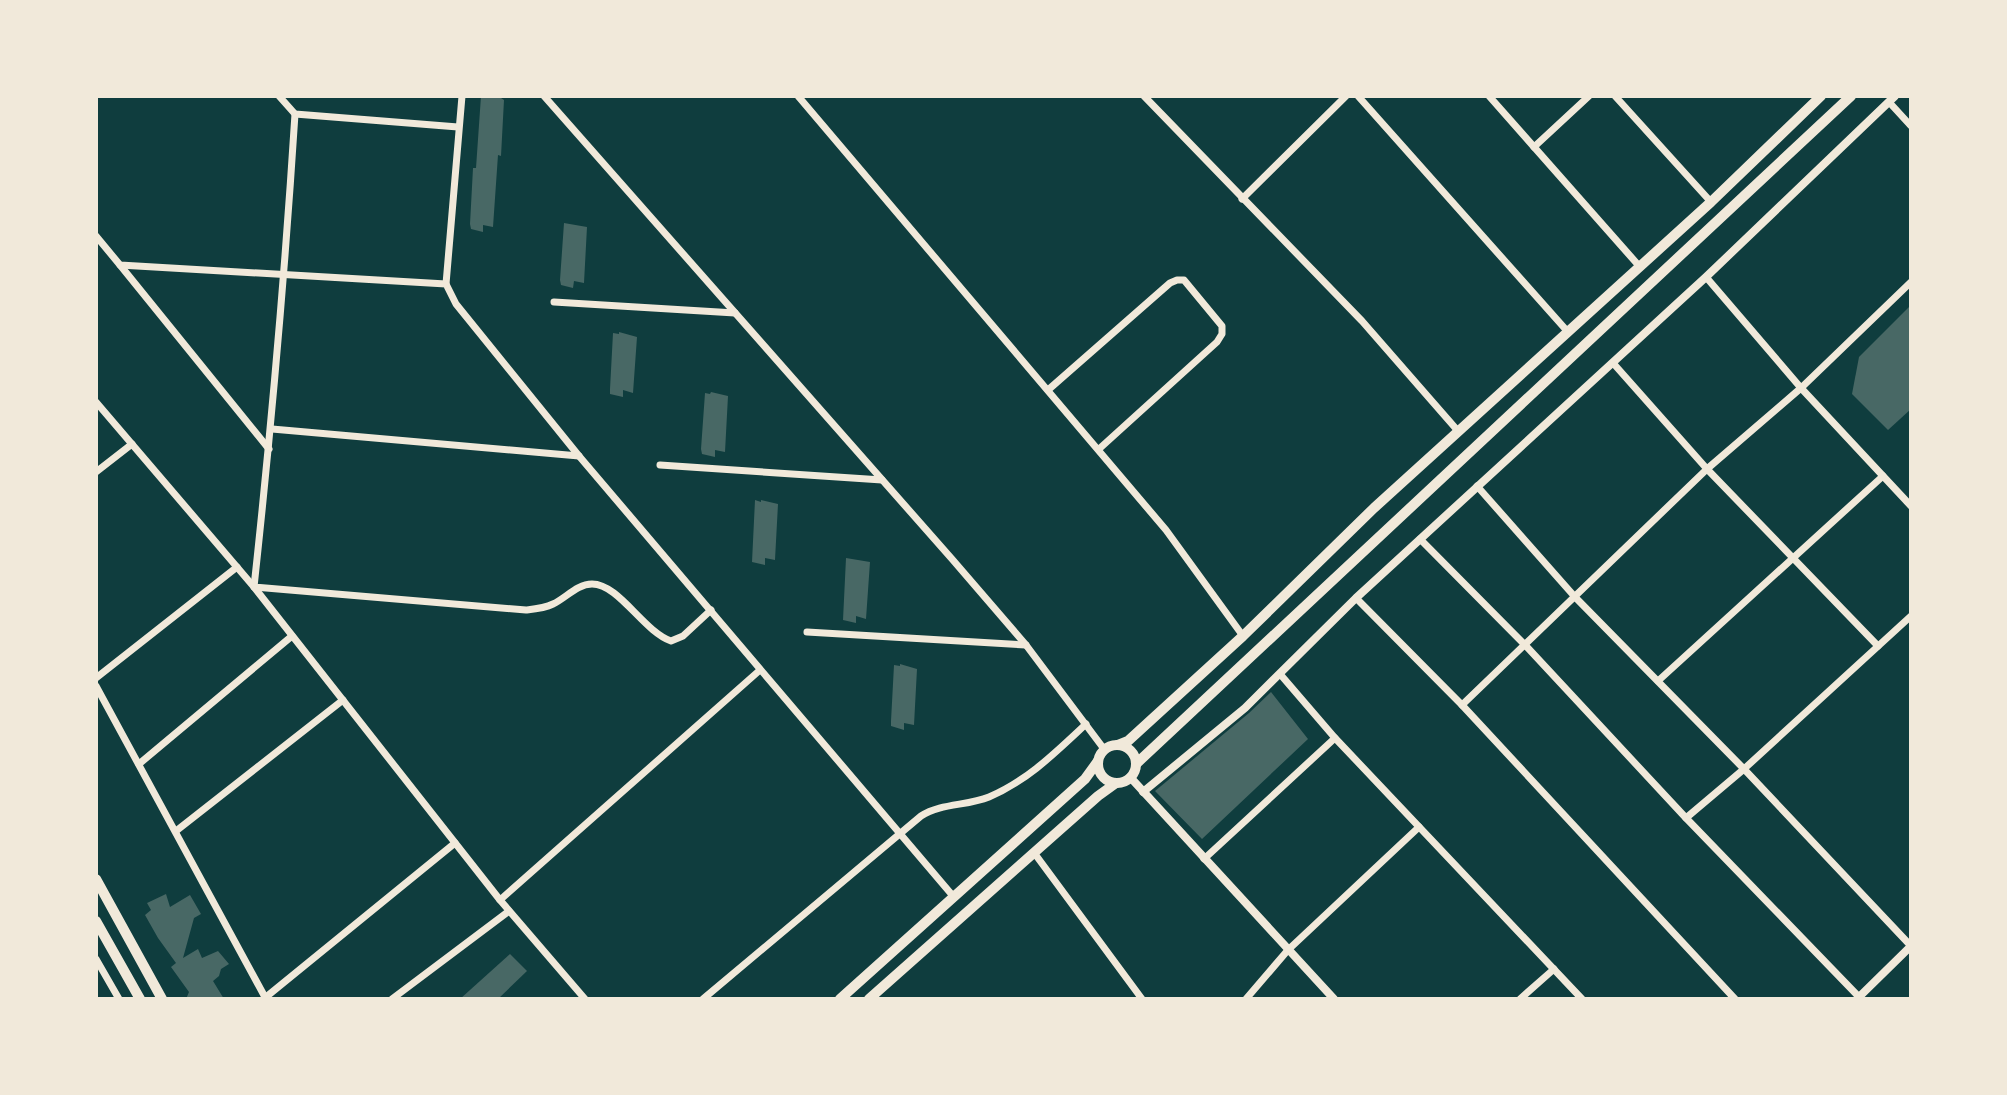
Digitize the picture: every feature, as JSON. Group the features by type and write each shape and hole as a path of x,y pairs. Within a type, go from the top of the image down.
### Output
{"highway":[{"path":"841,999 1085,779 1104,749 1128,741 1243,636 1374,508 1712,202 1821,96"},
{"path":"869,999 1098,796 1130,777 1136,764 1851,96"},
{"path":"1118,745 1131,751 1136,764"},
{"path":"1098,761 1100,774 1116,783"}],"main road":[{"path":"96,879 162,999"},
{"path":"96,921 140,999"}],"street":[{"path":"279,96 295,114 458,127"},
{"path":"462,96 446,284 456,304 579,456 954,896"},
{"path":"544,96 1026,645 1104,749"},
{"path":"798,96 1166,530 1243,636"},
{"path":"1144,96 1362,321 1458,431"},
{"path":"1242,199 1346,96"},
{"path":"1358,96 1568,332"},
{"path":"1489,96 1640,267"},
{"path":"1534,147 1589,96"},
{"path":"1615,96 1712,202"},
{"path":"1143,792 1245,708 1356,598 1706,277 1892,99 1911,126"},
{"path":"254,587 272,429 295,114"},
{"path":"96,236 269,449"},
{"path":"120,265 446,284"},
{"path":"1706,277 1801,388 1911,506"},
{"path":"1048,390 1170,283 1185,280 1222,326 1222,334 1217,342 1099,449"},
{"path":"1462,705 1527,646 1707,469 1801,388 1911,282"},
{"path":"554,302 735,313"},
{"path":"1613,363 1707,469 1878,646"},
{"path":"96,402 254,587 500,900 585,999"},
{"path":"272,429 579,456"},
{"path":"96,472 132,444"},
{"path":"660,465 882,480"},
{"path":"1658,681 1883,476"},
{"path":"1420,539 1527,646 1686,818 1859,998 1911,946 1744,769 1575,597 1477,486"},
{"path":"96,678 237,567"},
{"path":"254,587 526,610 551,606 582,586 594,584 609,588 658,636 671,641 683,636 711,610"},
{"path":"1356,598 1462,705 1735,999"},
{"path":"1686,818 1744,769 1911,616"},
{"path":"807,632 1026,645"},
{"path":"139,764 292,636"},
{"path":"500,900 760,670"},
{"path":"1280,674 1335,738 1582,999"},
{"path":"96,686 266,998 456,843"},
{"path":"176,831 343,700"},
{"path":"703,999 901,832 937,807 987,798 1015,785 1086,724"},
{"path":"1204,859 1335,738"},
{"path":"1130,777 1334,999"},
{"path":"1246,999 1288,950 1419,827"},
{"path":"1035,854 1142,999"},
{"path":"392,999 509,911"},
{"path":"96,959 119,999"},
{"path":"1521,999 1554,969"}],"building":[{"path":"481,96 498,96 504,100 493,227 483,225 483,232 471,229 470,224"},
{"path":"564,223 587,227 584,283 574,281 573,288 561,285 560,280"},
{"path":"1911,305 1911,409 1888,430 1852,394 1859,357"},
{"path":"613,333 637,337 633,393 623,390 623,397 610,394"},
{"path":"705,393 728,396 725,452 715,450 715,457 702,454 701,449"},
{"path":"755,500 778,504 775,560 765,558 765,565 752,562"},
{"path":"846,558 870,562 866,619 856,616 856,623 843,620"},
{"path":"894,665 917,669 914,725 904,723 904,730 891,726"},
{"path":"1271,692 1308,739 1202,839 1155,791"},
{"path":"166,894 170,907 190,895 201,914 194,918 183,958 198,949 202,958 218,951 229,964 221,969 219,976 213,981 224,999 186,999 189,992 171,967 176,963 145,915 151,910 147,903"},
{"path":"510,954 527,971 498,999 460,999"}]}
